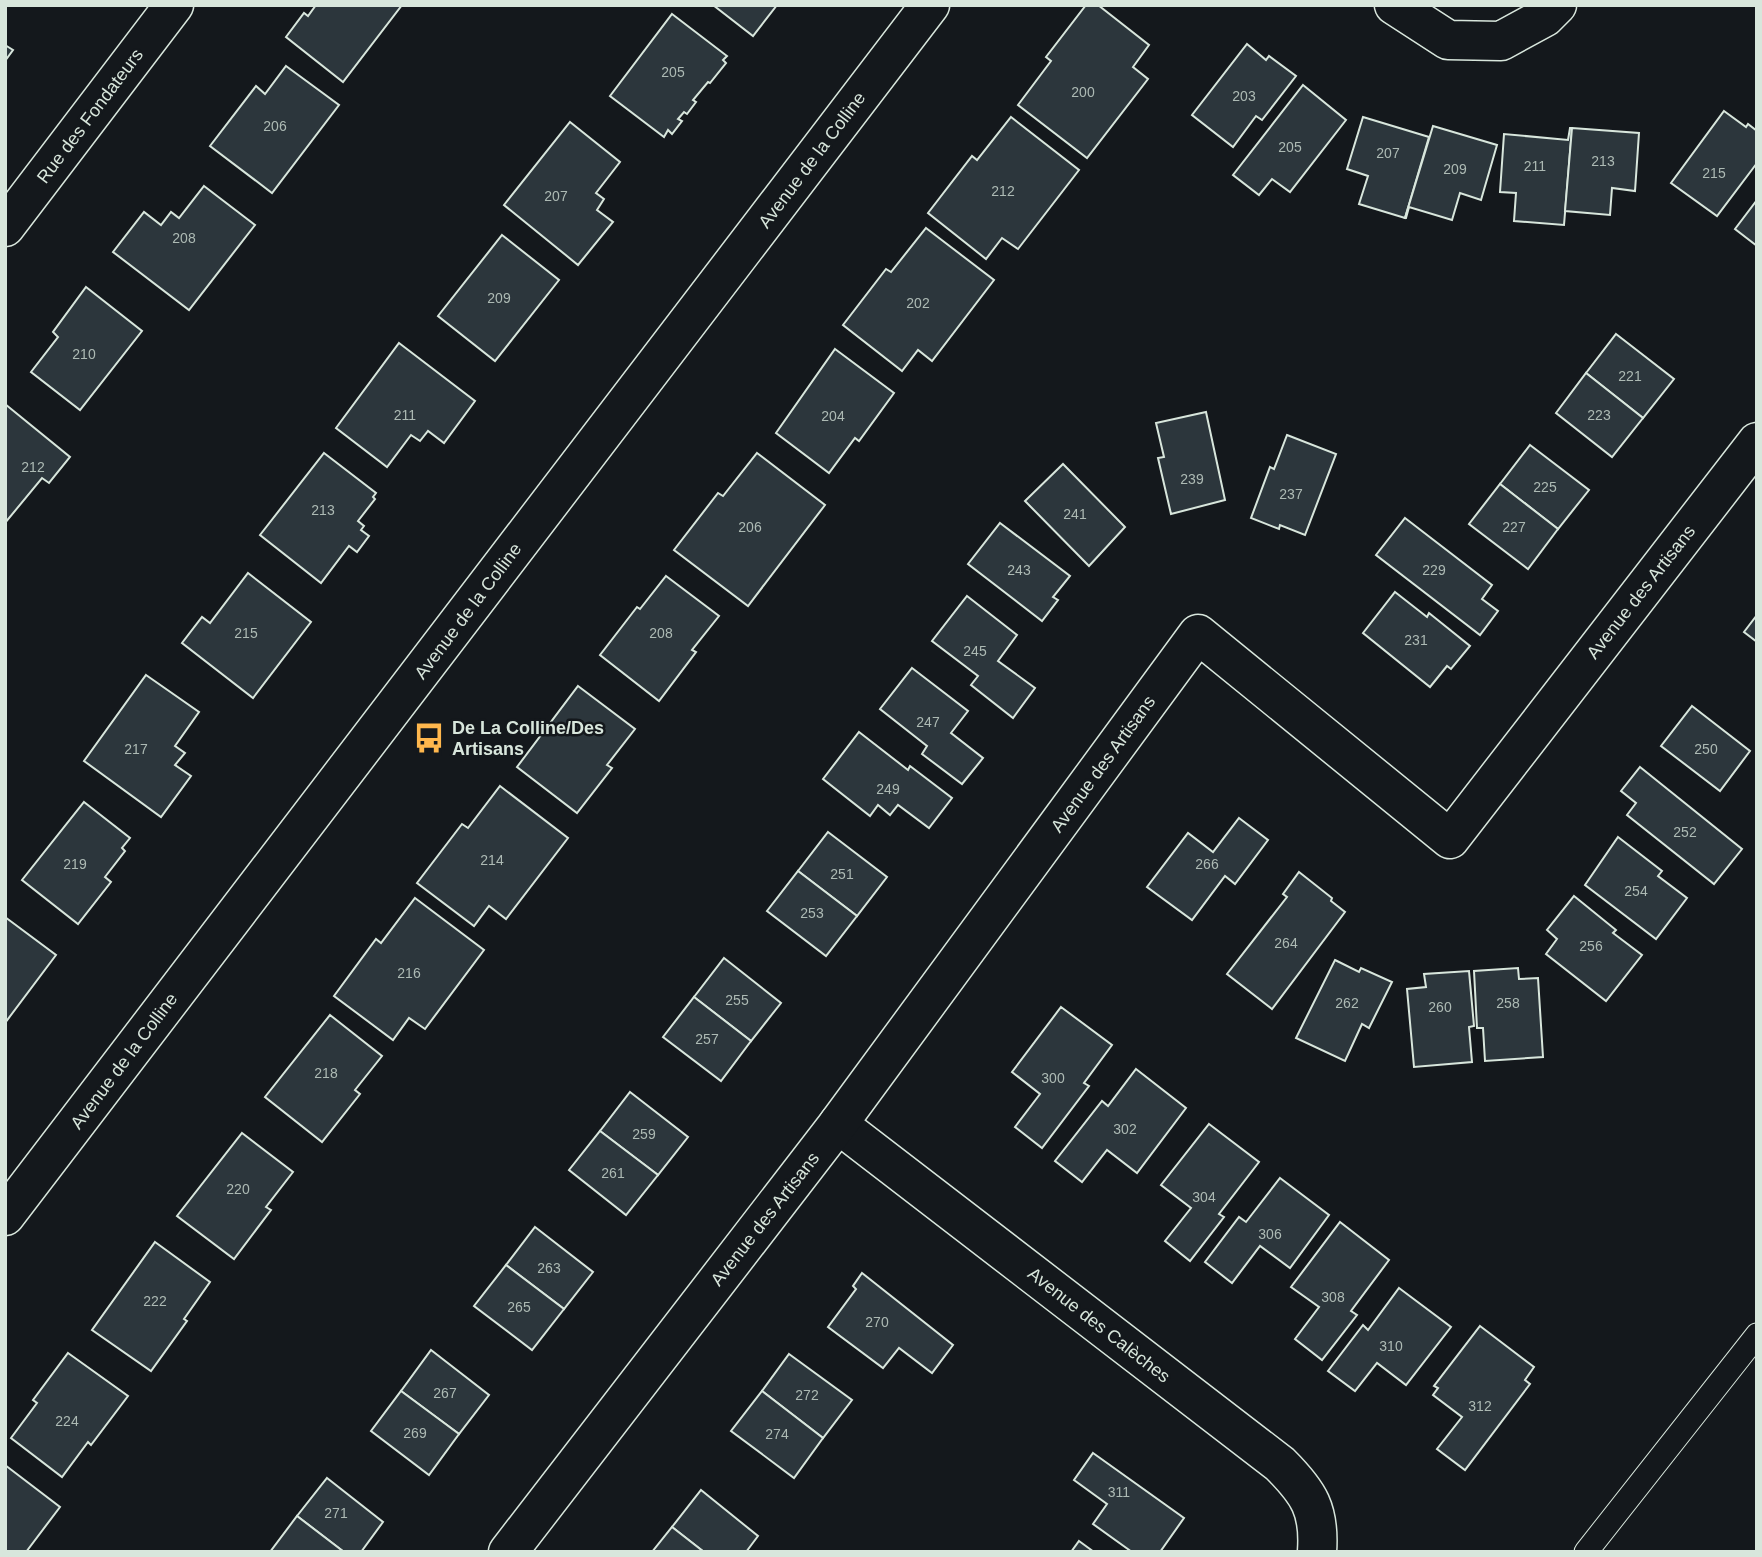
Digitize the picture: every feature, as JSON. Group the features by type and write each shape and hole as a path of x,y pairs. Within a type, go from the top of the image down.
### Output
{"street":[{"name":"Rue des Fondateurs","path":"5,227 174,5"},
{"name":"Avenue de la Colline","path":"5,1216 930,5"},
{"path":"1394,5 1448,40 1501,41 1545,17 1557,5"},
{"name":"Avenue des Artisans","path":"508,1552 838,1124 1198,634 1450,839 1757,442"},
{"name":"Avenue des Calèches","path":"838,1124 1280,1464 1298,1483 1313,1505 1318,1528 1317,1552"}],"lane":[{"path":"1586,1552 1757,1335"}],"building":[{"path":"316,5 402,5 343,82 286,37 304,13 308,16"},
{"path":"713,5 777,5 753,36"},
{"path":"1086,5 1098,5 1149,45 1133,67 1148,79 1087,158 1018,105 1051,61 1046,57"},
{"path":"672,14 727,56 723,60 726,63 693,100 696,102 687,114 684,112 678,119 682,121 672,134 668,130 664,137 610,96"},
{"path":"1247,44 1266,60 1269,56 1296,76 1262,120 1256,116 1233,147 1192,115"},
{"path":"5,45 13,50 5,61"},
{"path":"286,66 339,105 272,193 210,146 256,86 265,94"},
{"path":"1303,85 1346,120 1290,192 1272,179 1259,195 1233,175"},
{"path":"1724,111 1746,127 1748,124 1757,131 1757,163 1717,216 1671,183"},
{"path":"1011,117 1079,170 1018,249 1002,238 986,259 928,213 972,156 977,160"},
{"path":"1363,117 1429,137 1405,218 1359,204 1368,176 1347,169"},
{"path":"570,122 620,162 596,193 604,199 597,210 613,222 578,265 504,205"},
{"path":"1433,126 1497,145 1481,200 1460,193 1452,220 1409,207 1405,218"},
{"path":"1570,128 1564,225 1514,221 1516,193 1500,192 1504,134 1568,140"},
{"path":"1572,128 1639,133 1635,191 1612,188 1610,215 1565,211"},
{"path":"204,186 255,225 189,310 113,252 144,212 161,225 171,212 179,218"},
{"path":"1757,200 1757,246 1735,229"},
{"path":"926,228 994,280 932,361 918,350 902,371 843,325 886,269 891,272"},
{"path":"502,235 559,280 495,361 438,316"},
{"path":"86,287 142,331 80,410 31,372 58,337 53,332"},
{"path":"1616,334 1674,379 1643,418 1586,373"},
{"path":"399,343 475,401 444,443 428,431 420,441 411,435 387,467 336,428"},
{"path":"835,349 894,393 859,441 855,438 829,473 776,433"},
{"path":"1586,373 1643,418 1612,457 1556,413"},
{"path":"5,404 70,457 49,483 42,478 5,523"},
{"path":"1206,412 1225,500 1171,514 1158,458 1164,457 1156,423"},
{"path":"1287,435 1336,454 1305,535 1251,518 1270,467 1274,469"},
{"path":"1530,445 1589,490 1558,529 1500,484"},
{"path":"324,453 376,493 373,497 375,499 358,521 364,526 361,530 369,536 357,552 349,546 321,583 260,535"},
{"path":"757,453 825,505 748,606 674,550 718,493 723,496"},
{"path":"1063,464 1125,527 1089,566 1025,501"},
{"path":"1500,484 1558,529 1528,569 1469,524"},
{"path":"1405,518 1492,585 1482,599 1498,611 1480,635 1376,555"},
{"path":"1000,523 1070,576 1053,597 1058,600 1042,621 968,564"},
{"path":"248,573 311,622 253,698 182,643 202,617 210,623"},
{"path":"666,576 719,616 692,650 696,652 659,701 600,655 637,607 640,609"},
{"path":"1395,592 1427,617 1429,613 1470,646 1451,669 1447,666 1430,687 1363,633"},
{"path":"967,596 1017,635 998,661 1035,688 1013,718 971,685 978,676 932,641"},
{"path":"1757,615 1757,642 1744,632"},
{"path":"912,668 968,711 951,733 983,758 962,784 922,754 927,746 880,709"},
{"path":"146,675 199,712 175,746 185,753 175,765 191,776 161,817 84,761"},
{"path":"578,686 635,729 607,765 612,768 577,813 517,767"},
{"path":"1692,706 1750,751 1720,791 1661,746"},
{"path":"859,732 908,770 910,766 952,798 929,828 898,805 890,815 878,805 870,816 823,779"},
{"path":"1640,767 1742,849 1714,884 1627,815 1636,803 1621,791"},
{"path":"500,786 568,838 506,919 489,906 474,926 417,883 462,824 468,828"},
{"path":"84,802 130,838 122,848 125,851 105,877 111,882 78,924 22,880"},
{"path":"1239,818 1268,840 1235,884 1225,876 1192,920 1147,887 1188,833 1213,852"},
{"path":"828,832 887,877 857,916 798,871"},
{"path":"1618,837 1662,871 1658,876 1687,898 1656,939 1585,885"},
{"path":"798,871 857,916 826,956 767,911"},
{"path":"1299,872 1345,912 1272,1009 1227,974 1287,897 1283,894"},
{"path":"1574,896 1616,930 1613,933 1642,955 1606,1001 1546,954 1557,939 1547,930"},
{"path":"415,898 484,950 425,1029 409,1018 393,1040 334,996 376,939 381,943"},
{"path":"5,917 56,955 5,1023"},
{"path":"724,958 781,1003 751,1041 694,997"},
{"path":"1335,960 1359,972 1361,968 1392,982 1369,1028 1362,1024 1345,1061 1296,1038"},
{"path":"1518,968 1519,979 1538,978 1543,1057 1485,1061 1483,1028 1477,1028 1474,971"},
{"path":"1469,971 1474,1026 1469,1027 1472,1062 1414,1067 1407,989 1426,987 1424,974"},
{"path":"694,997 751,1041 721,1081 663,1037"},
{"path":"1061,1007 1112,1045 1084,1083 1089,1086 1042,1148 1015,1127 1040,1094 1012,1072"},
{"path":"330,1015 382,1056 355,1090 360,1094 322,1142 265,1097"},
{"path":"1136,1069 1186,1108 1137,1173 1107,1150 1082,1182 1055,1161 1102,1101 1108,1106"},
{"path":"630,1092 688,1137 658,1175 600,1131"},
{"path":"1209,1124 1259,1162 1219,1214 1224,1217 1190,1261 1165,1241 1191,1208 1161,1185"},
{"path":"600,1131 658,1175 626,1215 569,1170"},
{"path":"242,1133 293,1172 266,1207 271,1210 234,1259 177,1216"},
{"path":"1280,1178 1329,1215 1290,1268 1260,1246 1232,1283 1205,1262 1239,1217 1246,1222"},
{"path":"1340,1222 1389,1260 1351,1311 1357,1315 1322,1360 1295,1339 1319,1307 1291,1287"},
{"path":"535,1227 593,1272 564,1309 506,1265"},
{"path":"155,1242 210,1282 184,1319 187,1321 151,1371 92,1330"},
{"path":"506,1265 564,1309 532,1350 474,1306"},
{"path":"862,1273 953,1345 932,1373 899,1348 883,1368 828,1327 856,1289 853,1286"},
{"path":"1399,1288 1451,1327 1406,1385 1377,1363 1355,1391 1328,1371 1363,1325 1368,1330"},
{"path":"1480,1326 1534,1367 1525,1380 1530,1384 1465,1470 1437,1449 1462,1417 1433,1395 1438,1388 1434,1386"},
{"path":"431,1350 489,1395 459,1434 401,1391"},
{"path":"68,1353 128,1396 91,1445 88,1442 62,1477 11,1438 37,1403 33,1400"},
{"path":"789,1354 852,1400 823,1438 762,1391"},
{"path":"401,1391 459,1434 429,1475 371,1431"},
{"path":"762,1391 823,1438 794,1478 731,1431"},
{"path":"1093,1453 1184,1518 1160,1552 1132,1552 1093,1524 1107,1504 1074,1480"},
{"path":"5,1465 60,1507 26,1552 5,1552"},
{"path":"327,1478 383,1522 361,1552 344,1552 297,1516"},
{"path":"701,1490 758,1536 746,1552 704,1552 672,1527"},
{"path":"297,1516 344,1552 270,1552"},
{"path":"672,1527 704,1552 652,1552"},
{"path":"1079,1541 1094,1552 1071,1552"}],"place":[{"name":"De La Colline/Des Artisans","path":"429,738"}]}
